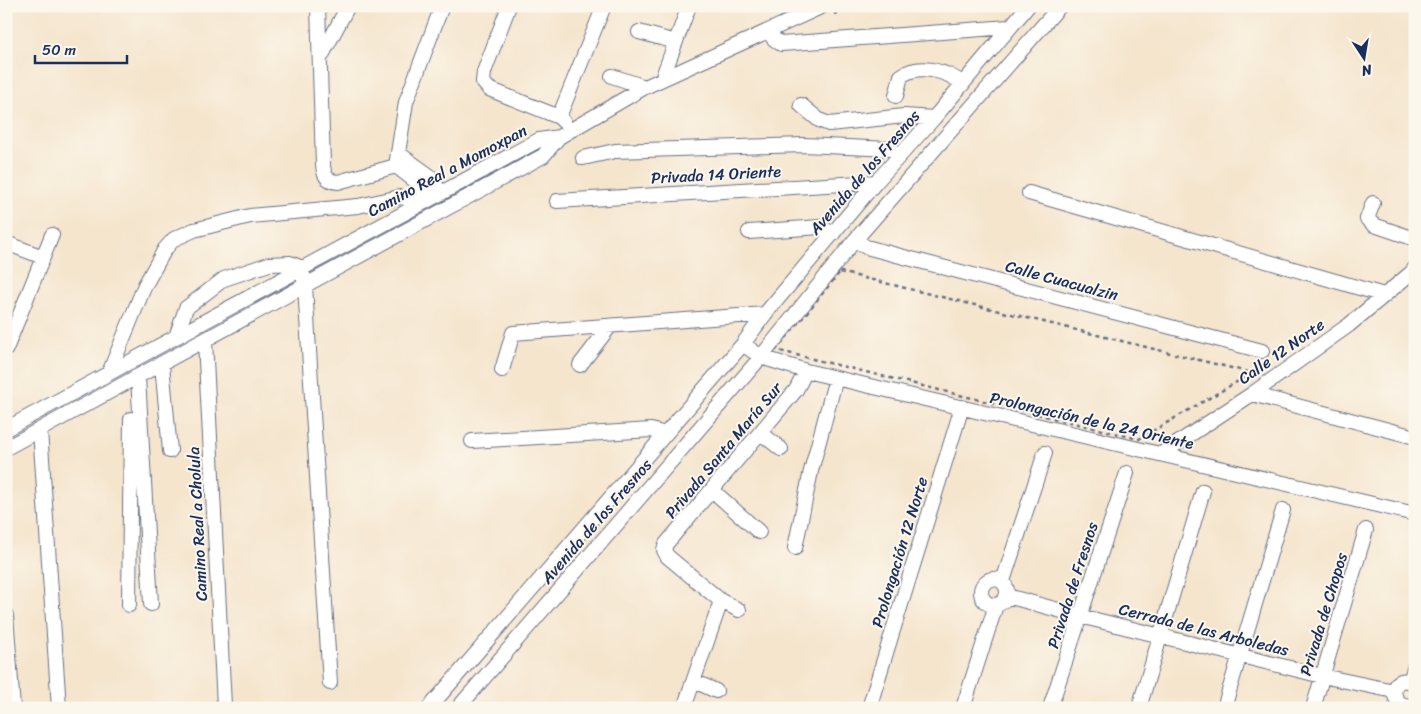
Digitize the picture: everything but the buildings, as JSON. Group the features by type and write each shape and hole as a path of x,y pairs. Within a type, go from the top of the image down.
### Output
{"street":[{"path":"318,6 323,165 326,178 331,182 338,182 397,159"},
{"path":"320,60 348,6"},
{"path":"397,159 406,102 442,6"},
{"path":"509,6 484,72 483,82 488,89 559,117"},
{"path":"604,6 559,117 565,134 645,87 823,6"},
{"path":"662,79 689,6"},
{"name":"Avenida de los Fresnos","path":"429,708 743,344 765,314 876,182 934,118 1028,6"},
{"name":"Avenida de los Fresnos","path":"458,708 761,357 855,240 1060,6"},
{"path":"768,31 781,44 1009,28"},
{"path":"639,32 676,42"},
{"path":"896,96 901,76 909,71 922,68 954,76 963,84"},
{"path":"612,76 645,87"},
{"path":"800,105 819,120 829,124 904,116 934,118"},
{"name":"Camino Real a Momoxpan","path":"6,429 539,140 565,134"},
{"name":"Camino Real a Momoxpan","path":"6,448 543,156 565,134"},
{"path":"583,158 615,151 804,145 891,149 900,155"},
{"path":"397,159 430,199"},
{"name":"Privada 14 Oriente","path":"557,201 876,182"},
{"path":"1029,193 1384,295"},
{"path":"109,373 145,285 165,249 174,239 194,230 250,216 358,206 400,197 430,199"},
{"path":"1373,203 1367,219 1374,225 1415,239"},
{"path":"749,232 820,227 833,234"},
{"path":"6,349 12,320 52,235"},
{"name":"Calle Cuacualzin","path":"855,240 876,250 1262,351"},
{"path":"6,243 43,257"},
{"path":"176,337 186,308 224,279 269,264 290,263 302,268 305,286 330,683"},
{"name":"Calle 12 Norte","path":"1161,454 1252,394 1349,325 1412,273 1415,268"},
{"path":"502,370 513,333 765,314"},
{"path":"580,366 610,326"},
{"name":"Camino Real a Cholula","path":"204,341 224,706"},
{"path":"743,344 761,357"},
{"name":"Prolongación de la 24 Oriente","path":"761,357 836,378 1415,514"},
{"path":"162,364 170,451"},
{"name":"Privada Santa María Sur","path":"721,601 667,556 664,550 666,544 796,390 806,370"},
{"path":"795,548 811,471 836,378"},
{"path":"134,379 137,393 151,604"},
{"path":"129,605 134,379"},
{"path":"1252,394 1415,437"},
{"path":"58,402 65,417"},
{"name":"Prolongación 12 Norte","path":"869,708 962,407"},
{"path":"40,430 60,708"},
{"path":"472,442 651,430 665,434"},
{"path":"760,433 781,449"},
{"path":"1003,582 1045,453"},
{"name":"Privada de Fresnos","path":"1050,708 1127,473"},
{"path":"712,490 759,532"},
{"path":"1139,708 1203,491"},
{"path":"1224,708 1283,510"},
{"name":"Privada de Chopos","path":"1313,708 1366,530"},
{"path":"996,578 1003,582 1008,591 1007,596 1001,604 988,604 983,599 981,592 983,584 989,579 996,578"},
{"name":"Cerrada de las Arboledas","path":"1007,596 1322,676 1394,691"},
{"path":"684,708 721,601 739,610"},
{"path":"963,708 996,605"},
{"path":"6,615 14,708"},
{"path":"1407,706 1397,703 1394,691 1397,685 1403,681 1412,683 1415,666"},
{"path":"694,681 716,691"}],"path":[{"path":"840,272 1252,373 1139,439 776,350 840,272"}]}
